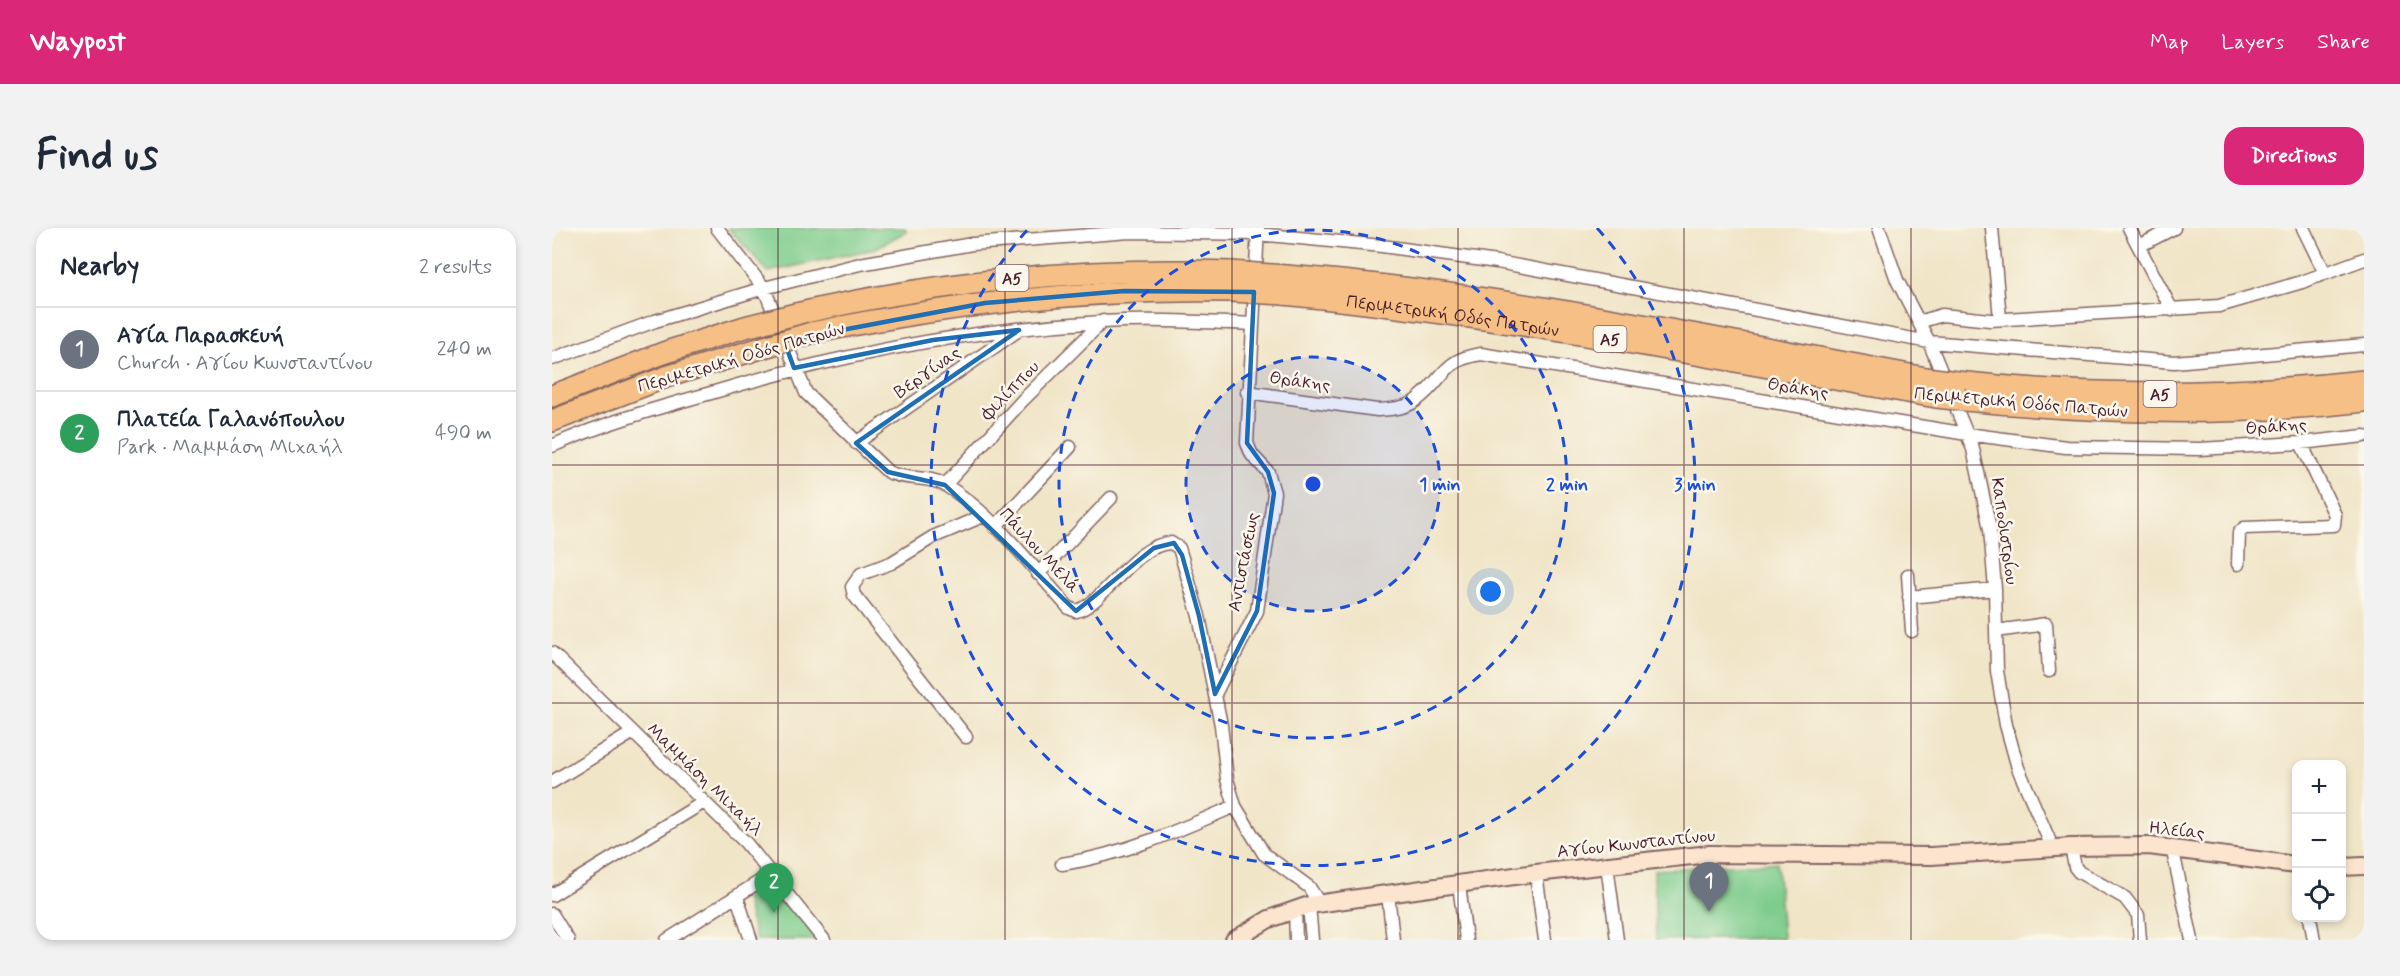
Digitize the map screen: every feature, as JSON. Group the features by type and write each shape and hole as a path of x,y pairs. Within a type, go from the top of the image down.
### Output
{"highway":[{"name":"Περιμετρική Οδός Πατρών","path":"552,396 666,352 745,327 796,314 893,293 1005,279 1125,271 1284,285 1936,397 1961,391 2196,394 2258,392 2364,381"},
{"name":"Περιμετρική Οδός Πατρών","path":"552,421 666,377 811,333 911,313 985,303 1231,281"},
{"name":"Περιμετρική Οδός Πατρών","path":"1284,285 1350,281 1482,299 1926,378 1961,391 2094,410 2258,412 2364,401"}],"main road":[{"name":"Ηλείας","path":"2054,849 2071,847 2172,848 2292,864"},
{"name":"Αγίου Κωνσταντίνου","path":"1234,940 1269,919 1308,905 1607,865 1720,854 1931,856 2054,849"},
{"path":"2346,867 2364,866"}],"street":[{"name":"Πάυλου Μελά","path":"717,228 764,288 794,368 806,393 856,443 895,476 945,485 983,516 1069,608 1080,610 1121,573 1154,548 1166,543 1176,545 1182,555 1199,616 1215,694"},
{"name":"Καποδιστρίου","path":"1879,228 1897,280 1929,342 1967,434 1980,475 1987,511 1995,589 1998,683 2009,741 2054,849"},
{"path":"1992,228 2000,319"},
{"path":"2129,228 2172,310"},
{"path":"2139,246 2174,228"},
{"path":"2303,228 2325,273"},
{"path":"552,359 655,321 764,288 860,264 972,244 1130,232 1257,231 1497,262 1929,342 2174,362 2364,345"},
{"name":"Αντιστάσεως","path":"1215,694 1257,611 1274,493 1268,472 1251,454 1246,443 1257,231"},
{"path":"1919,322 1942,315 2000,319 2219,306 2364,259"},
{"path":"552,446 608,423 794,368 933,340 1103,321 1252,324"},
{"name":"Φιλίππου","path":"945,485 1022,401 1103,321"},
{"name":"Βεργίνας","path":"856,443 1019,330"},
{"name":"Θράκης","path":"1247,392 1377,410 1398,409 1417,400 1450,364 1462,357 1481,354 1967,434 2066,447 2200,449 2301,443 2364,436"},
{"path":"2238,564 2240,533 2244,528 2334,525 2336,515 2301,443"},
{"path":"995,527 1070,447"},
{"path":"1038,574 1111,498"},
{"path":"966,737 854,594 852,587 861,574 891,563 933,537 983,516"},
{"path":"1908,575 1912,630"},
{"path":"1909,597 1995,589"},
{"path":"1996,630 2046,624 2049,671"},
{"name":"Μαμμάση Μιχαήλ","path":"552,653 632,734 746,843 774,873 824,940"},
{"path":"1215,694 1227,779 1235,806 1264,854 1309,887 1308,905 1312,940"},
{"path":"552,782 632,734"},
{"path":"552,895 704,802"},
{"path":"1062,864 1114,852 1192,825 1235,806"},
{"path":"2071,847 2075,867 2079,872 2125,898 2138,915 2140,940"},
{"path":"2172,848 2192,940"},
{"path":"1607,865 1617,940"},
{"path":"668,940 774,873"},
{"path":"1536,873 1545,940"},
{"path":"1459,884 1466,940"},
{"path":"1388,894 1393,940"},
{"path":"737,897 751,940"},
{"path":"1296,940 1308,905"},
{"path":"552,914 568,940"},
{"path":"2311,922 2314,940"}],"highlighted area":[{"path":"1124,291 1254,292 1247,443 1268,472 1274,493 1257,611 1215,694 1199,616 1182,555 1174,543 1154,548 1076,611 945,485 888,472 856,443 1019,330 933,340 794,368 784,341 985,303"}],"green space":[{"path":"728,228 905,228 907,231 874,249 768,272"},
{"path":"1777,862 1783,938 1656,940 1654,870"},
{"path":"773,880 821,940 756,940 745,898"}],"place":[{"name":"Αγία Παρασκευή","path":"1709,912"},
{"name":"Πλατεία Γαλανόπουλου","path":"774,913"}]}
